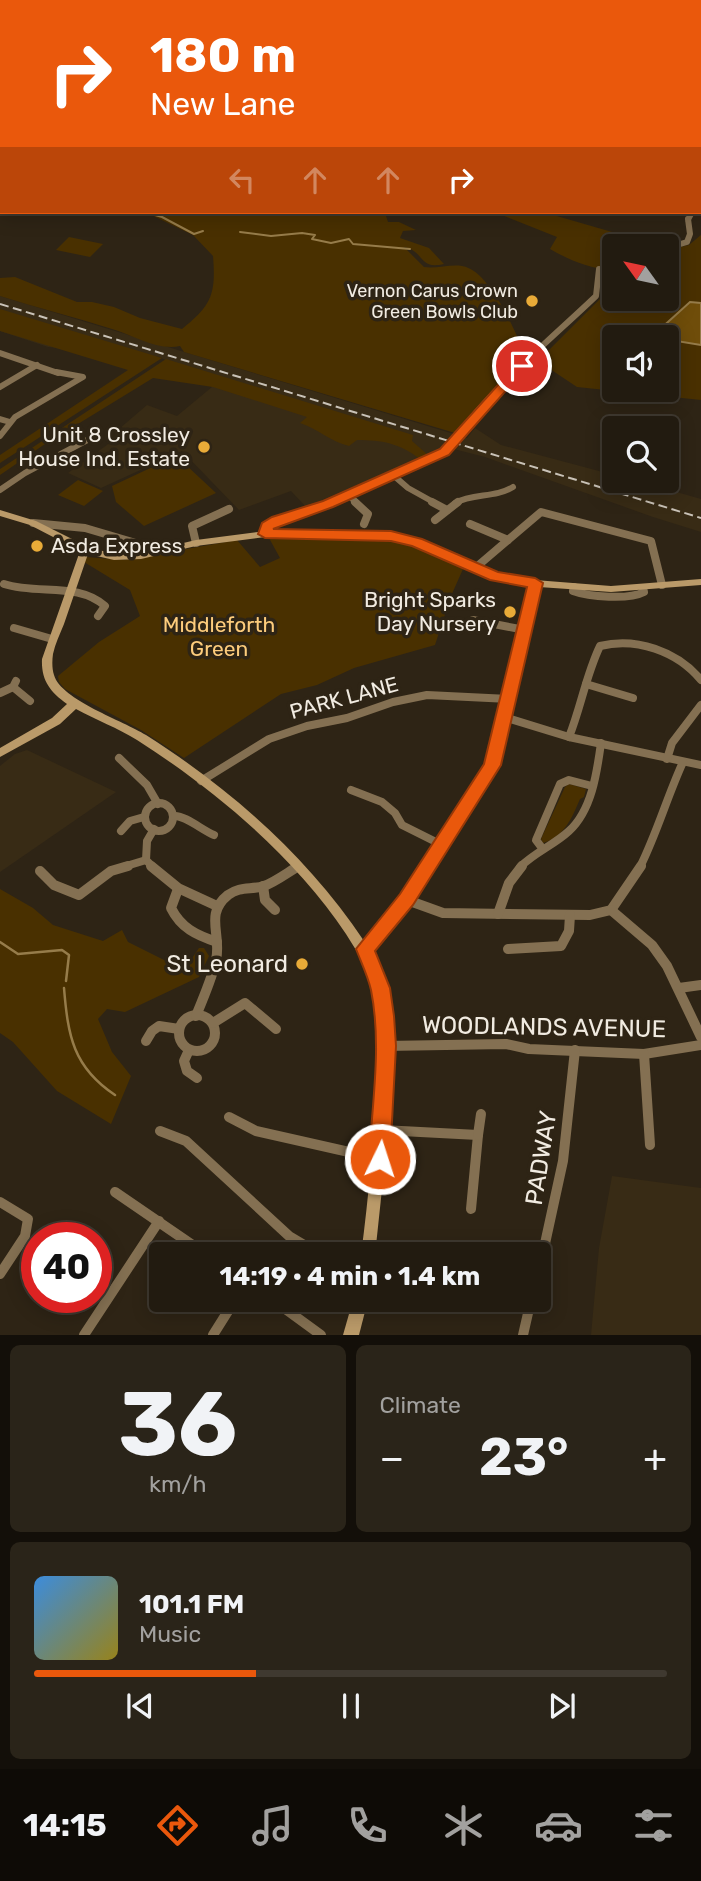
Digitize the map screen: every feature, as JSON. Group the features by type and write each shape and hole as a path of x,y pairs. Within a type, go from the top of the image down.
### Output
{"street":[{"path":"679,246 687,242 690,234 688,217 691,214"},
{"path":"265,534 267,526 277,520 348,495 449,449 459,433 522,366 596,296 599,269"},
{"path":"0,353 56,372 70,379 69,386"},
{"path":"0,387 37,365"},
{"path":"0,436 10,422 83,377 56,372"},
{"path":"0,418 10,422"},
{"path":"0,490 25,473 93,437"},
{"path":"393,475 408,488 447,510"},
{"path":"435,520 466,498 488,498 503,494 513,487"},
{"path":"348,495 368,514 364,524"},
{"path":"196,543 192,526 229,509"},
{"path":"474,569 541,512 649,540 653,543 662,585"},
{"path":"2,517 85,528 163,551"},
{"path":"33,523 85,550 124,558 196,543 265,534 391,536 416,542 495,576 535,583 574,587 643,588 701,582"},
{"path":"470,524 508,540"},
{"path":"85,550 52,639 47,663 48,677 56,688 75,703 137,735 255,823 333,907 365,949 380,988 386,1046 380,1159 370,1242"},
{"path":"365,949 407,900 492,765 535,583"},
{"path":"4,584 27,591 69,590 102,601 104,610 98,616"},
{"path":"473,620 524,630"},
{"path":"14,628 52,639"},
{"path":"569,737 595,652 610,642 669,654 686,662 700,674"},
{"path":"0,693 14,684 30,701"},
{"path":"586,684 634,698"},
{"name":"PARK LANE","path":"201,781 269,738 307,726 347,718 393,702 427,695 509,699"},
{"path":"0,753 56,721 75,703"},
{"path":"667,759 671,743 692,721 701,705"},
{"path":"505,717 569,737 701,765"},
{"path":"498,914 503,890 513,875 542,848 573,827 592,786 601,743"},
{"path":"119,758 147,785 159,804"},
{"path":"407,900 443,913 590,915 611,910 624,895 646,859 666,798 683,762"},
{"path":"542,848 536,840 560,784 569,780 592,786"},
{"path":"351,790 382,802 396,813 402,825 442,845"},
{"path":"121,831 130,821 144,817 150,807 159,804 172,808 175,816"},
{"path":"144,817 146,825 154,829 168,827 175,816"},
{"path":"175,816 182,816 198,829 214,835"},
{"path":"154,829 147,841 146,860 166,881 178,889 217,906"},
{"path":"40,871 54,885 79,895 111,871 146,860"},
{"path":"196,1016 216,961 217,942 213,918 217,906 229,894 244,887 263,886 298,867"},
{"path":"263,886 265,900 275,910"},
{"path":"178,889 171,908 176,920 184,929 217,942"},
{"path":"611,910 652,945 679,988 701,1037"},
{"path":"508,949 561,946 569,931 570,915"},
{"path":"679,988 701,985"},
{"path":"214,1023 245,1003 276,1029"},
{"path":"196,1016 206,1017 214,1023 216,1033 211,1044 201,1050 189,1049 181,1044 179,1029 186,1020 196,1016"},
{"path":"146,1041 149,1032 161,1024 170,1024 179,1029"},
{"name":"WOODLANDS AVENUE","path":"386,1046 506,1044 529,1048 644,1054 701,1045"},
{"path":"189,1049 184,1061 187,1071 197,1078"},
{"name":"PADWAY","path":"546,1242 569,1112 575,1050"},
{"path":"644,1054 650,1145"},
{"path":"471,1209 481,1114"},
{"path":"229,1117 256,1131 380,1159"},
{"path":"382,1130 478,1135"},
{"path":"159,1131 186,1141 289,1236 299,1242"},
{"path":"115,1192 189,1242"},
{"path":"0,1202 28,1219 25,1236 0,1274"},
{"path":"84,1335 159,1221"},
{"path":"213,1335 227,1312"},
{"path":"289,1312 321,1335"},
{"path":"351,1335 358,1312"},
{"path":"523,1335 528,1312"}],"shaded area":[{"path":"0,296 467,438 475,428 501,445 602,472 602,493 679,493 701,499 701,532 485,457 446,447 306,507 291,491 239,510 182,451 101,488 68,473 125,432 119,429 147,405 177,416 212,387 160,357 48,347 0,331"},
{"path":"690,302 701,303 701,345 679,341 679,325 665,325"},
{"path":"27,750 116,792 0,872 0,766 15,754"},
{"path":"612,1176 701,1188 701,1335 591,1335 599,1248"}],"green space":[{"path":"149,214 386,216 388,222 399,222 416,230 403,231 400,238 429,248 444,264 425,262 411,249 404,247 424,267 462,266 482,278 499,301 523,349 515,369 455,433 184,352 180,346 154,344 0,296 0,278 15,277 77,302 114,307 140,318 182,329 206,305 214,280 213,256 193,235"},
{"path":"499,214 550,214 619,234 602,234 602,268 589,266 550,249 557,237"},
{"path":"701,235 701,400 679,398 679,325 602,325 602,390 577,387 538,361 600,299 602,288 602,312 679,312 679,247 689,245"},
{"path":"69,237 103,244 90,257 56,250"},
{"path":"0,309 162,358 0,463 0,455 128,370 0,331"},
{"path":"166,359 413,435 412,441 428,455 420,459 397,446 374,441 357,440 349,446 300,423 307,417 213,387 153,378 0,475 0,469"},
{"path":"180,454 187,458 186,465 216,493 144,526 116,502 112,486"},
{"path":"78,480 103,491 84,506 58,495"},
{"name":"Middleforth Green","path":"269,538 390,539 426,550 463,569 435,645 354,668 317,685 281,694 184,758 141,730 65,689 59,682 58,676 99,642 140,616 130,590 84,562 86,557 124,560 237,540 260,567 280,558"},
{"path":"569,784 586,789 584,797 580,799 562,831 543,843 541,839 565,787"},
{"path":"0,889 33,908 53,925 103,941 122,930 128,942 184,970 199,948 204,948 209,956 199,977 125,1012 107,1009 98,1019 112,1052 131,1076 111,1124 57,1091 13,1042 0,1033"}],"waterway":[{"path":"152,214 194,234 203,231"},
{"path":"240,232 271,236 302,233 315,235 312,239 331,243 349,239 353,244 410,249"},
{"path":"0,942 18,954 62,950 69,955 66,981"},
{"path":"64,988 75,1049 90,1073 115,1095"}],"railway":[{"path":"0,304 701,518"}],"place":[{"name":"Vernon Carus Crown Green Bowls Club","path":"532,301"},
{"name":"Unit 8 Crossley House Ind. Estate","path":"204,447"},
{"name":"Asda Express","path":"37,546"},
{"name":"Bright Sparks Day Nursery","path":"510,612"},
{"name":"St Leonard","path":"302,964"}],"route":[{"path":"380,1159 386,1046 384,1016 380,988 365,949 407,900 492,765 535,583 495,576 416,542 391,536 265,534 267,526 277,520 328,504 449,449 459,433 522,366"}]}
